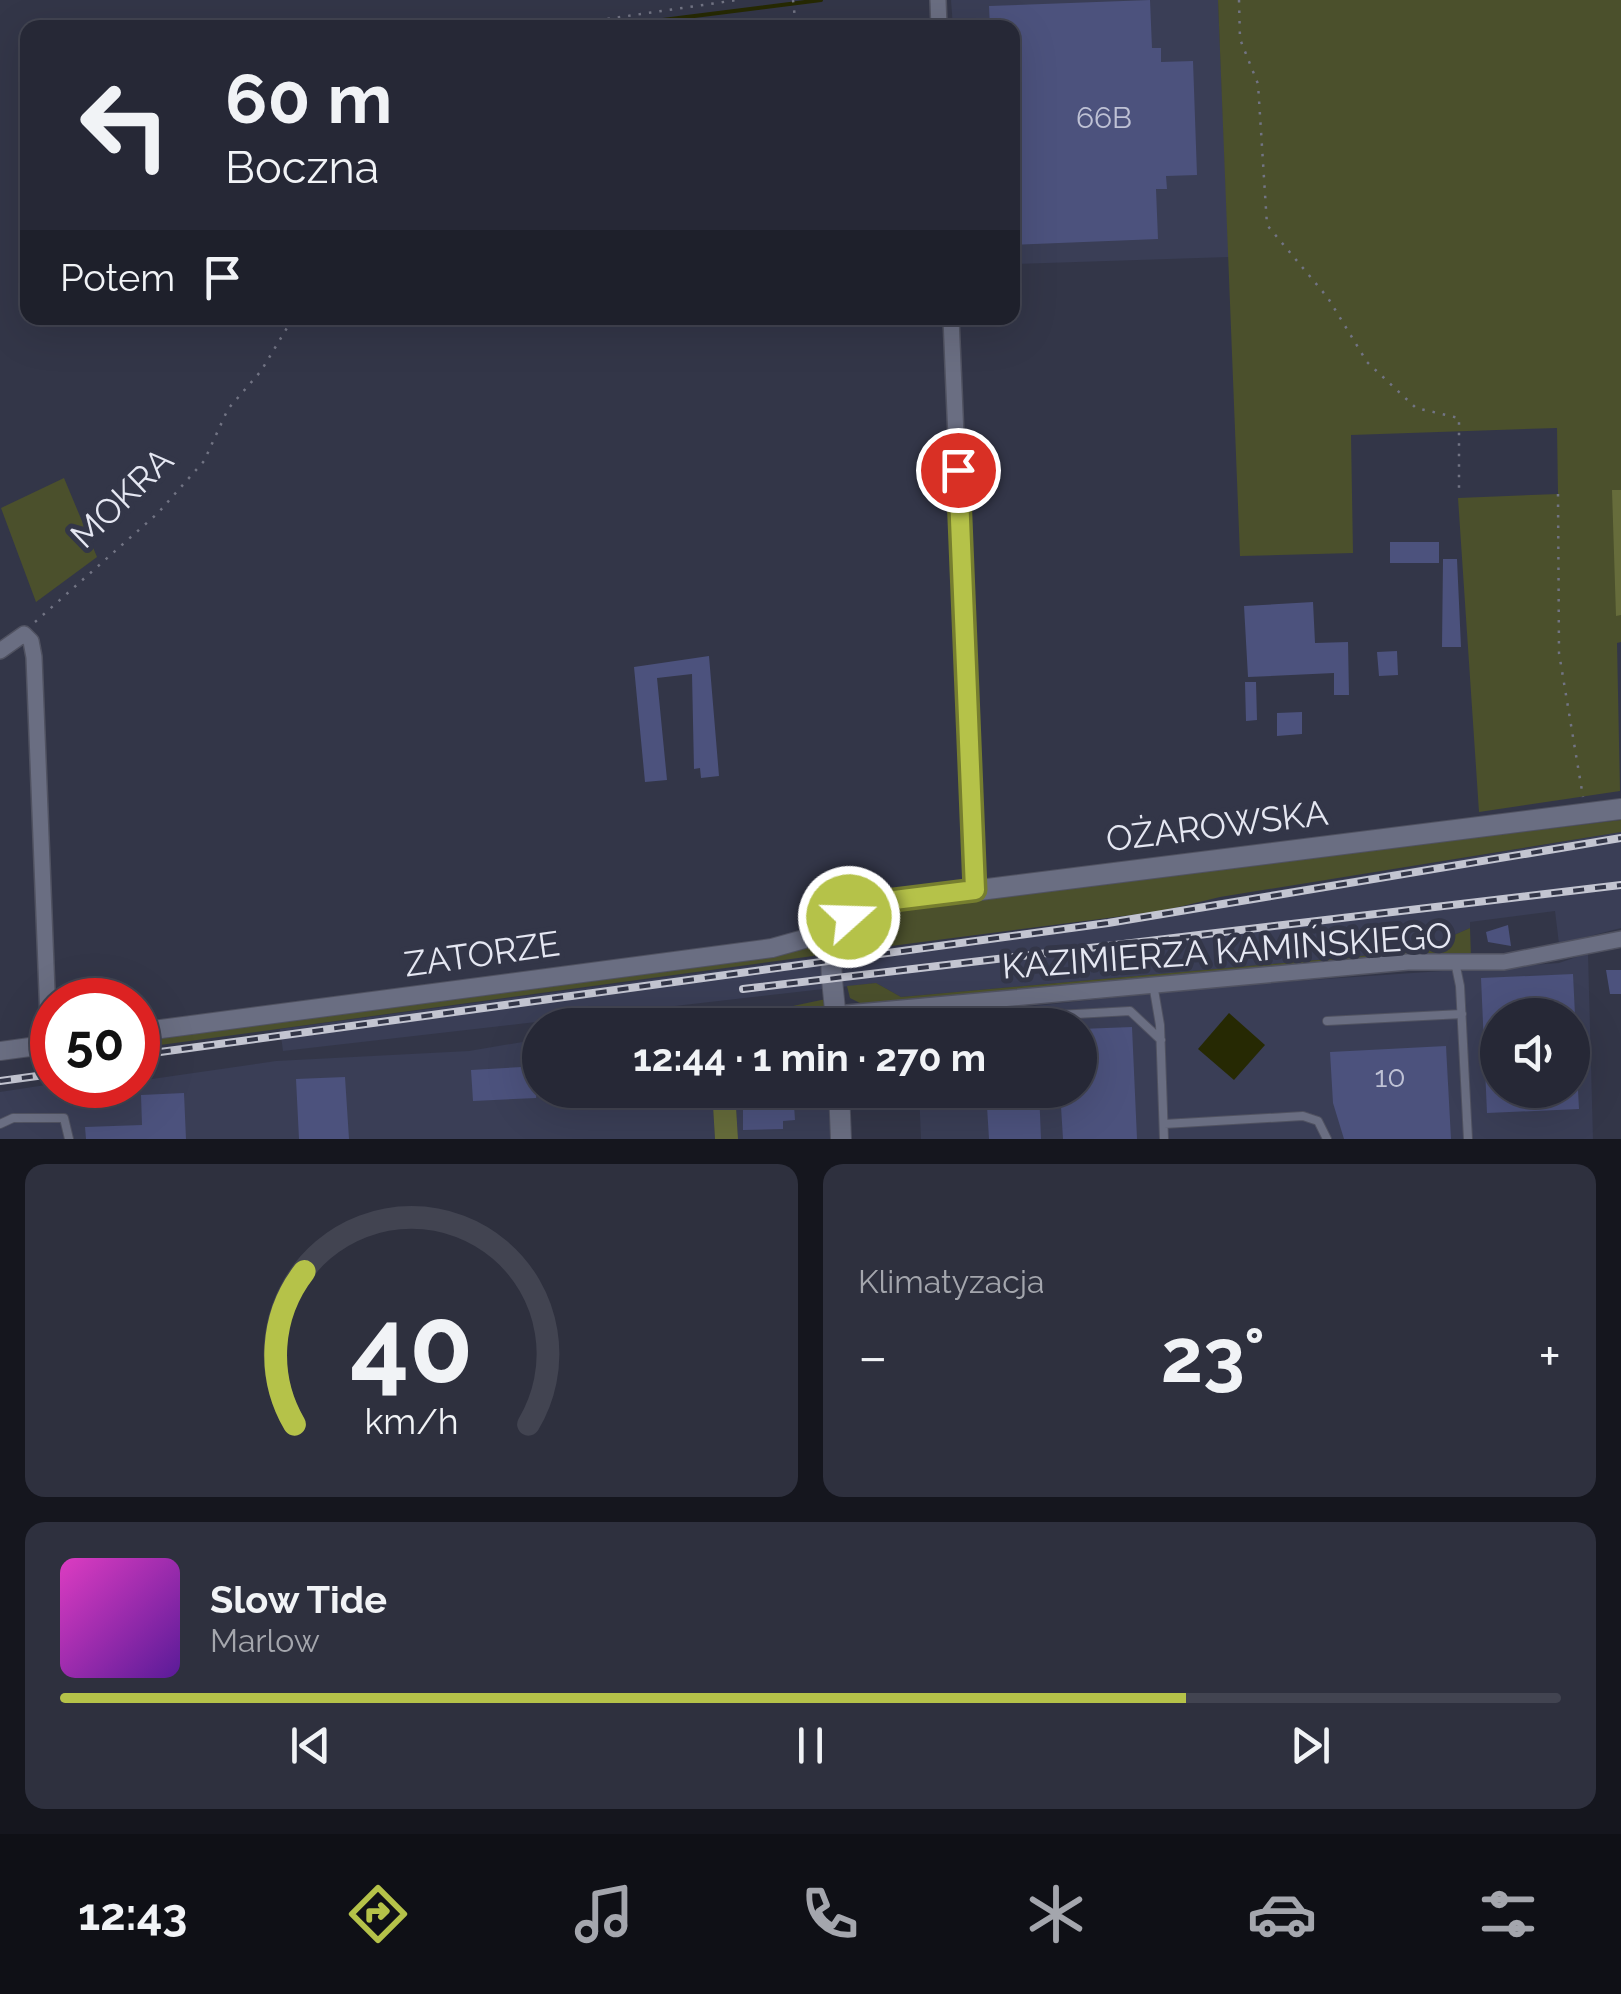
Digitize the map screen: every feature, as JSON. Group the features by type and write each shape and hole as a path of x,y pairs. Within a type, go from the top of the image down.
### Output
{"main road":[{"name":"OŻAROWSKA","path":"834,937 849,917 870,906 1621,810"},
{"path":"834,937 836,1008"},
{"path":"840,1108 841,1139"}],"street":[{"path":"951,325 975,890"},
{"path":"0,651 24,634 31,641 34,658 48,978"},
{"name":"ZATORZE","path":"160,1029 772,948 820,935 834,937"},
{"name":"KAZIMIERZA KAMIŃSKIEGO","path":"942,1008 1153,984 1408,962 1504,962 1621,939"},
{"path":"0,1051 30,1047"}],"lane":[{"path":"1455,962 1462,1014 1468,1139"},
{"path":"1153,984 1161,1040 1164,1139"},
{"path":"1097,1013 1130,1011 1161,1040"},
{"path":"1327,1021 1462,1014"},
{"path":"1164,1124 1303,1116 1318,1120 1326,1139"},
{"path":"0,1124 13,1118 64,1118 69,1139"}],"path":[{"path":"600,20 737,0"},
{"path":"1239,0 1240,39 1258,84 1266,224 1328,298 1366,362 1416,408 1459,418 1459,489"},
{"name":"MOKRA","path":"24,634 158,512 204,461 228,409 261,371 288,325"},
{"path":"1558,494 1559,653 1586,814"}],"shaded area":[{"path":"951,0 1218,0 1229,257 1020,264 1020,20 952,20"},
{"path":"1218,0 1621,0 1621,490 1613,490 1617,615 1621,615 1621,642 1617,643 1620,791 1479,812 1458,498 1558,494 1557,428 1351,435 1353,553 1240,556"},
{"path":"64,478 97,557 36,602 1,508"},
{"path":"1612,490 1621,490 1621,615 1616,616"},
{"path":"1621,820 1621,832 1220,897 1162,911 891,946 888,918 857,923 915,905"},
{"path":"1621,832 1621,928 1559,944 1555,911 1470,922 1470,928 1418,951 901,997 876,983 658,1008 522,1008 522,1024 283,1051 280,1029 1113,918"},
{"path":"1470,928 1471,957 1385,957 864,1005 850,998 847,986 876,983 901,997 1418,951"},
{"path":"811,945 820,955 160,1045 160,1038 754,959"},
{"path":"1588,953 1589,998 1480,998 1480,1108 1590,1108 1590,1027 1593,1139 921,1139 920,1108 1097,1108 1097,1008 1014,1008 1238,985 1559,963"},
{"path":"826,999 827,1008 784,1008"},
{"path":"1229,1013 1265,1045 1234,1080 1198,1049"},
{"path":"522,1042 522,1108 713,1108 715,1139 0,1139 0,1092 30,1087 30,1108 160,1108 160,1078 276,1061 469,1051"},
{"path":"713,1108 736,1108 738,1139 715,1139"},
{"path":"736,1108 832,1108 833,1139 738,1139"}],"building":[{"path":"1150,0 1152,48 1161,48 1161,62 1193,61 1197,175 1166,176 1167,189 1156,189 1158,239 1020,245 1020,20 990,20 989,6"},
{"path":"1390,542 1439,542 1439,563 1390,563"},
{"path":"1443,559 1457,559 1461,647 1442,647"},
{"path":"1313,602 1315,643 1348,642 1349,695 1334,695 1334,673 1248,677 1244,606"},
{"path":"1397,651 1398,675 1379,676 1377,652"},
{"path":"709,656 719,776 701,778 700,768 694,769 692,674 657,678 667,780 645,782 634,667"},
{"path":"1245,682 1256,682 1257,720 1246,721"},
{"path":"1302,712 1302,734 1277,736 1277,713"},
{"path":"1508,925 1511,946 1488,942 1486,932"},
{"path":"1606,970 1621,970 1621,994 1610,994"},
{"path":"1573,974 1574,998 1482,998 1481,978"},
{"path":"1132,1027 1137,1139 1063,1139 1061,1108 1097,1108 1097,1028"},
{"path":"1446,1046 1451,1139 1344,1139 1333,1103 1330,1052"},
{"path":"522,1067 522,1099 473,1101 471,1070"},
{"path":"345,1077 349,1139 299,1139 296,1079"},
{"path":"184,1093 186,1139 86,1139 85,1127 142,1125 141,1108 160,1108 160,1094"},
{"path":"743,1108 794,1108 795,1120 783,1121 783,1129 743,1130"},
{"path":"987,1108 1040,1108 1041,1139 989,1139"},
{"path":"1487,1108 1579,1109 1487,1113"}],"waterway":[{"path":"662,20 821,0"}],"railway":[{"path":"160,1052 1108,923 1621,838"},
{"path":"743,989 1621,885"},
{"path":"0,1081 30,1077"}],"route":[{"path":"849,917 886,901 975,890 958,470"}]}
